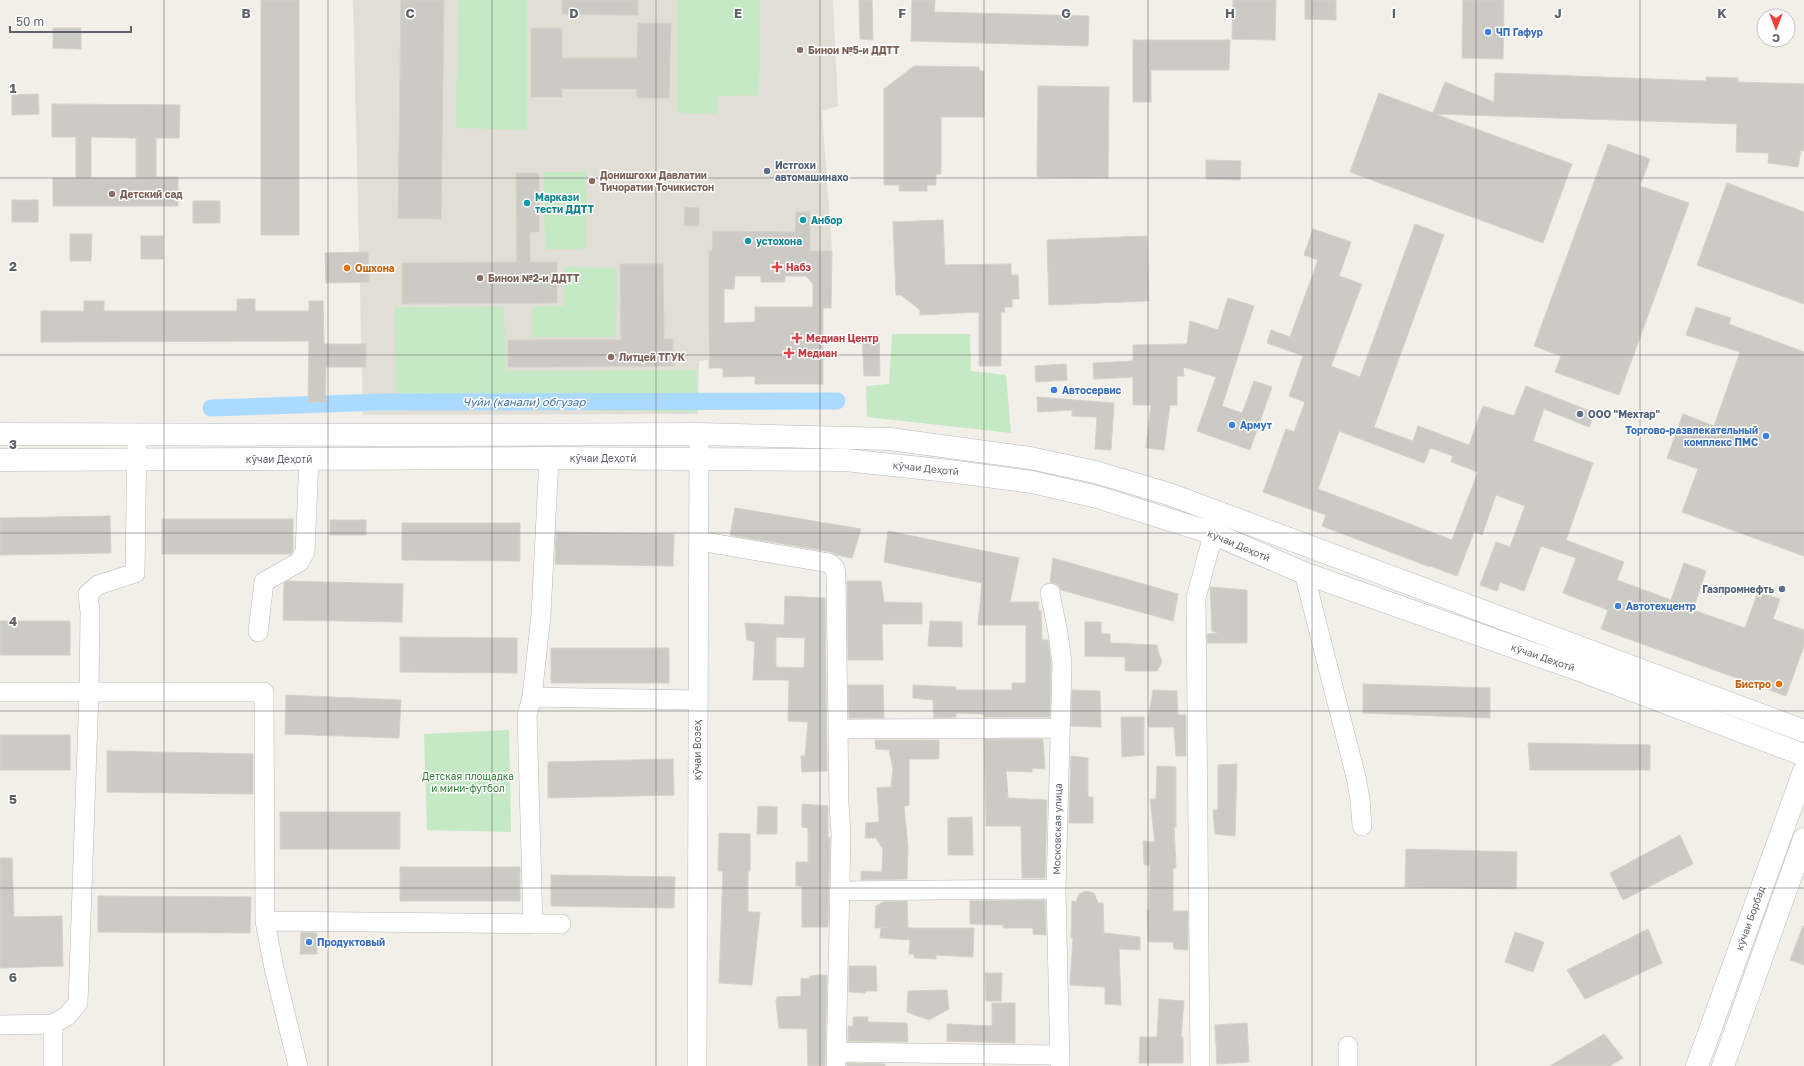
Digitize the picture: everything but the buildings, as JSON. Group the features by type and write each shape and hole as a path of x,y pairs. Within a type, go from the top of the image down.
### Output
{"street":[{"name":"кӯчаи Деҳотӣ","path":"0,434 699,434 890,439 1030,458 1102,474 1169,494 1216,523 1304,573 1582,671 1804,755"},
{"name":"кӯчаи Возеҳ","path":"697,1066 699,434"},
{"path":"0,1025 53,1024 67,1016 78,1003 89,691 90,612 88,594 98,585 134,573 137,435"},
{"path":"258,632 264,582 299,562 305,552 309,458"},
{"path":"533,924 527,715 532,697 541,615 549,458"},
{"name":"кӯчаи Деҳотӣ","path":"0,460 699,458 846,460 1032,482 1216,523 1804,731"},
{"path":"1200,1066 1196,598 1216,523"},
{"path":"699,541 829,563 834,568 836,576 838,804 841,834 838,891 838,1002 836,1059 1060,1060"},
{"path":"1304,573 1356,777 1360,798 1362,826"},
{"name":"Московская улица","path":"1050,593 1062,663 1056,889 1060,1060"},
{"path":"1,692 264,692 265,921 274,968 298,1066"},
{"path":"532,697 697,700"},
{"path":"838,729 1060,728"},
{"name":"кӯчаи Борбад","path":"1696,1066 1804,771"},
{"path":"1723,1066 1804,839"},
{"path":"838,891 1056,889"},
{"path":"265,921 561,924"},
{"path":"53,1024 53,1066"},
{"path":"1348,1046 1348,1066"}],"shaded area":[{"name":"Донишгохи Давлатии Тичоратии Точикистон","path":"353,0 833,0 838,106 822,111 832,251 711,250 708,360 699,361 698,414 363,415"}],"green space":[{"path":"458,0 527,0 527,130 456,128"},
{"path":"678,0 760,0 759,95 717,96 717,114 678,113"},
{"path":"544,172 586,172 586,249 545,249"},
{"path":"564,267 617,268 616,337 532,337 532,306 564,306"},
{"path":"395,307 504,307 506,371 697,370 697,412 396,407"},
{"path":"892,334 970,334 971,371 1006,375 1011,433 867,417 866,386 889,384"},
{"name":"Детская площадка и мини-футбол","path":"509,730 511,832 427,830 424,734"}],"waterway":[{"name":"Чуйи (канали) обгузар","path":"211,408 382,402 837,401"}],"place":[{"name":"ЧП Гафур","path":"1488,32"},
{"name":"Бинои №5-и ДДТТ","path":"800,50"},
{"name":"Истгохи автомашинахо","path":"767,171"},
{"name":"Донишгохи Давлатии Тичоратии Точикистон","path":"592,181"},
{"name":"Детский сад","path":"112,194"},
{"name":"Маркази тести ДДТТ","path":"527,203"},
{"name":"Анбор","path":"803,220"},
{"name":"устохона","path":"748,241"},
{"name":"Набз","path":"777,267"},
{"name":"Ошхона","path":"347,268"},
{"name":"Бинои №2-и ДДТТ","path":"480,278"},
{"name":"Медиан Центр","path":"797,338"},
{"name":"Медиан","path":"789,353"},
{"name":"Литцей ТГУК","path":"611,357"},
{"name":"Автосервис","path":"1054,390"},
{"name":"ООО \"Мехтар\"","path":"1580,414"},
{"name":"Армут","path":"1232,425"},
{"name":"Торгово-развлекательный комплекс ПМС","path":"1766,436"},
{"name":"Газпромнефть","path":"1782,589"},
{"name":"Автотехцентр","path":"1618,606"},
{"name":"Бистро","path":"1779,684"},
{"name":"Продуктовый","path":"309,942"}]}
